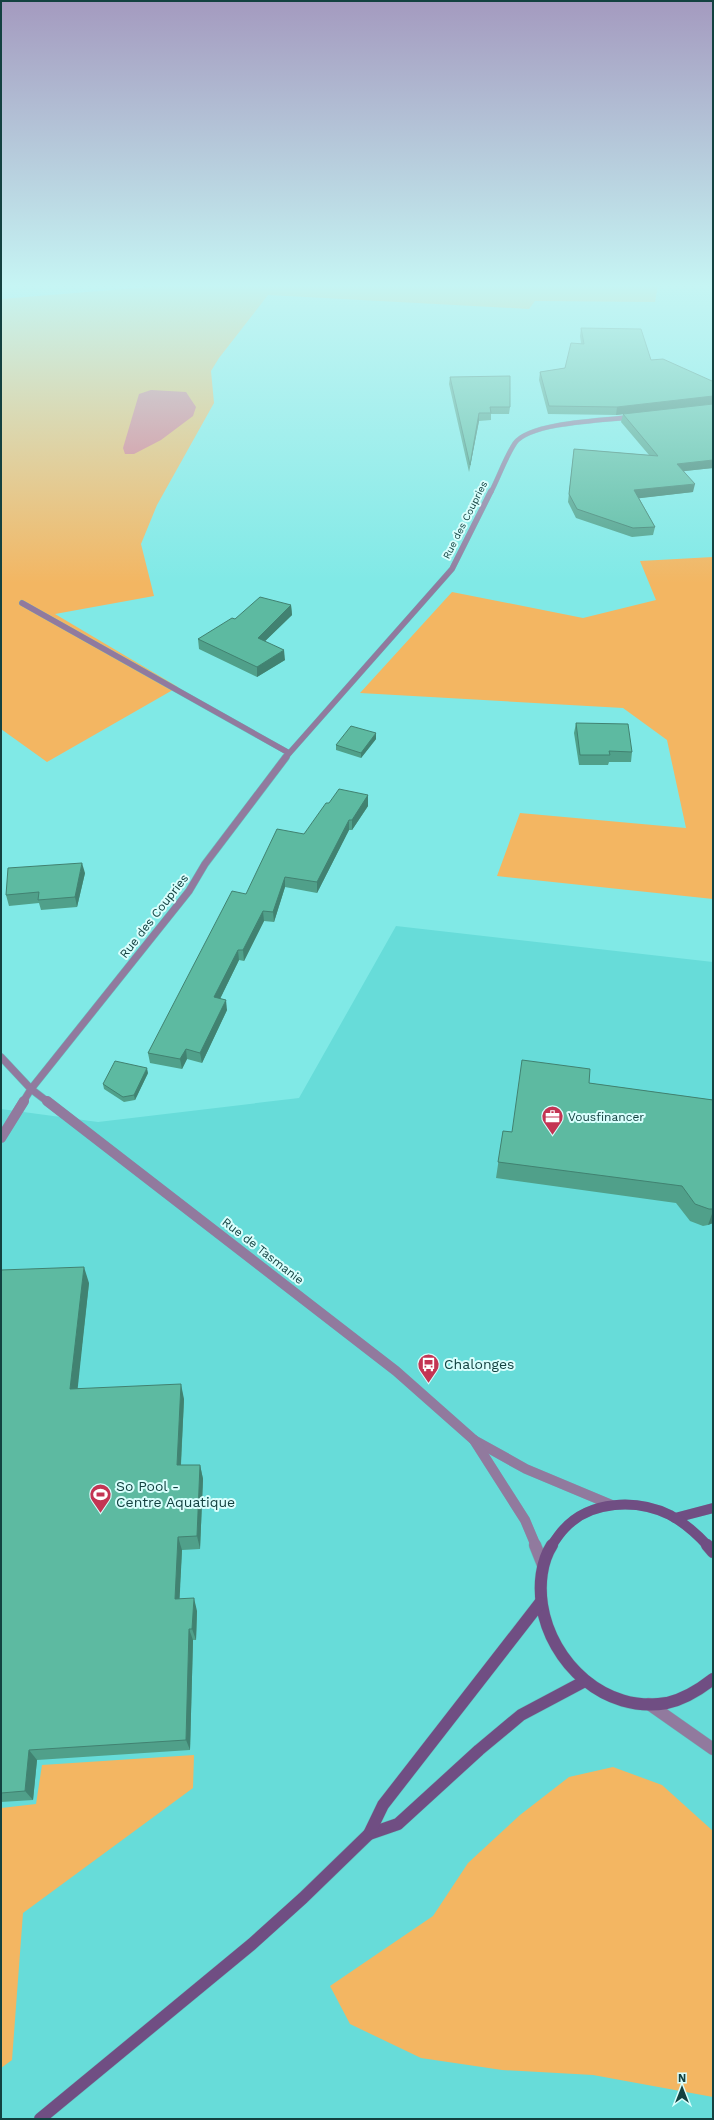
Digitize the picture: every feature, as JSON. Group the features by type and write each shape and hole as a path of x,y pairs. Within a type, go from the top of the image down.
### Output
{"main road":[{"path":"713,1552 698,1534 675,1518 643,1506 612,1505 587,1512 568,1525 553,1543 543,1565 539,1584 540,1603 548,1631 563,1658 585,1681 605,1694 627,1701 649,1704 675,1702 698,1692 713,1679"},
{"path":"675,1518 713,1508"},
{"path":"40,2119 252,1944 369,1834 383,1805 540,1603"},
{"path":"369,1834 398,1824 479,1750 521,1715 585,1681"}],"street":[{"name":"Rue des Coupries","path":"1,1138 31,1089 189,891 205,864 289,753 452,569 516,442 523,436 541,428 642,416"},
{"path":"22,603 289,753"},
{"name":"Rue de Tasmanie","path":"1,1057 31,1089 396,1371 474,1440 526,1468 612,1505"},
{"name":"Rue de Tasmanie","path":"474,1440 525,1520 543,1565"},
{"path":"649,1704 713,1749"}],"shaded area":[{"path":"1,385 212,385 214,403 157,505 141,544 154,596 55,614 178,687 47,762 1,729"},
{"path":"151,390 186,392 196,407 193,416 161,440 134,454 125,454 123,448 139,394"},
{"path":"713,557 713,899 497,876 520,813 686,828 667,740 623,708 360,693 452,592 583,618 656,600 640,561"},
{"path":"396,926 713,962 713,2119 1,2119 1,1109 98,1122 299,1098"},
{"path":"194,1755 193,1788 23,1913 12,2060 1,2068 1,1808 36,1804 42,1765"},
{"path":"613,1767 662,1785 713,1831 713,2097 593,2075 502,2070 421,2058 350,2024 330,1986 433,1916 468,1863 520,1815 569,1777"}],"building":[{"path":"452,385 510,385 510,407 490,407 491,413 479,413 470,465"},
{"path":"543,385 713,385 713,396 617,407 549,406"},
{"path":"713,404 713,460 677,464 695,484 634,490 655,527 633,528 577,509 569,494 574,449 658,456 623,414"},
{"path":"260,597 291,605 258,638 284,650 257,667 198,639 232,618 235,619"},
{"path":"576,723 628,724 632,752 609,751 610,755 580,755"},
{"path":"351,726 376,733 361,753 336,745"},
{"path":"339,789 368,795 352,820 349,820 317,882 285,877 273,912 263,911 243,950 238,950 214,997 226,1000 200,1053 186,1049 180,1059 148,1053 232,891 246,894 277,829 304,834 326,803 329,803"},
{"path":"82,863 75,897 38,900 39,892 6,895 8,868"},
{"path":"522,1060 590,1069 589,1083 713,1100 713,1209 695,1204 682,1186 498,1162 503,1131 512,1132"},
{"path":"115,1061 147,1068 134,1095 123,1097 103,1084"},
{"name":"So Pool - Centre Aquatique","path":"84,1267 70,1389 181,1384 177,1465 200,1465 197,1536 178,1537 175,1599 194,1598 192,1629 189,1629 186,1740 29,1750 25,1791 1,1793 1,1270"}],"place":[{"name":"Vousfinancer","path":"553,1136"},
{"name":"Chalonges","path":"429,1384"},
{"name":"So Pool - Centre Aquatique","path":"101,1514"}]}
